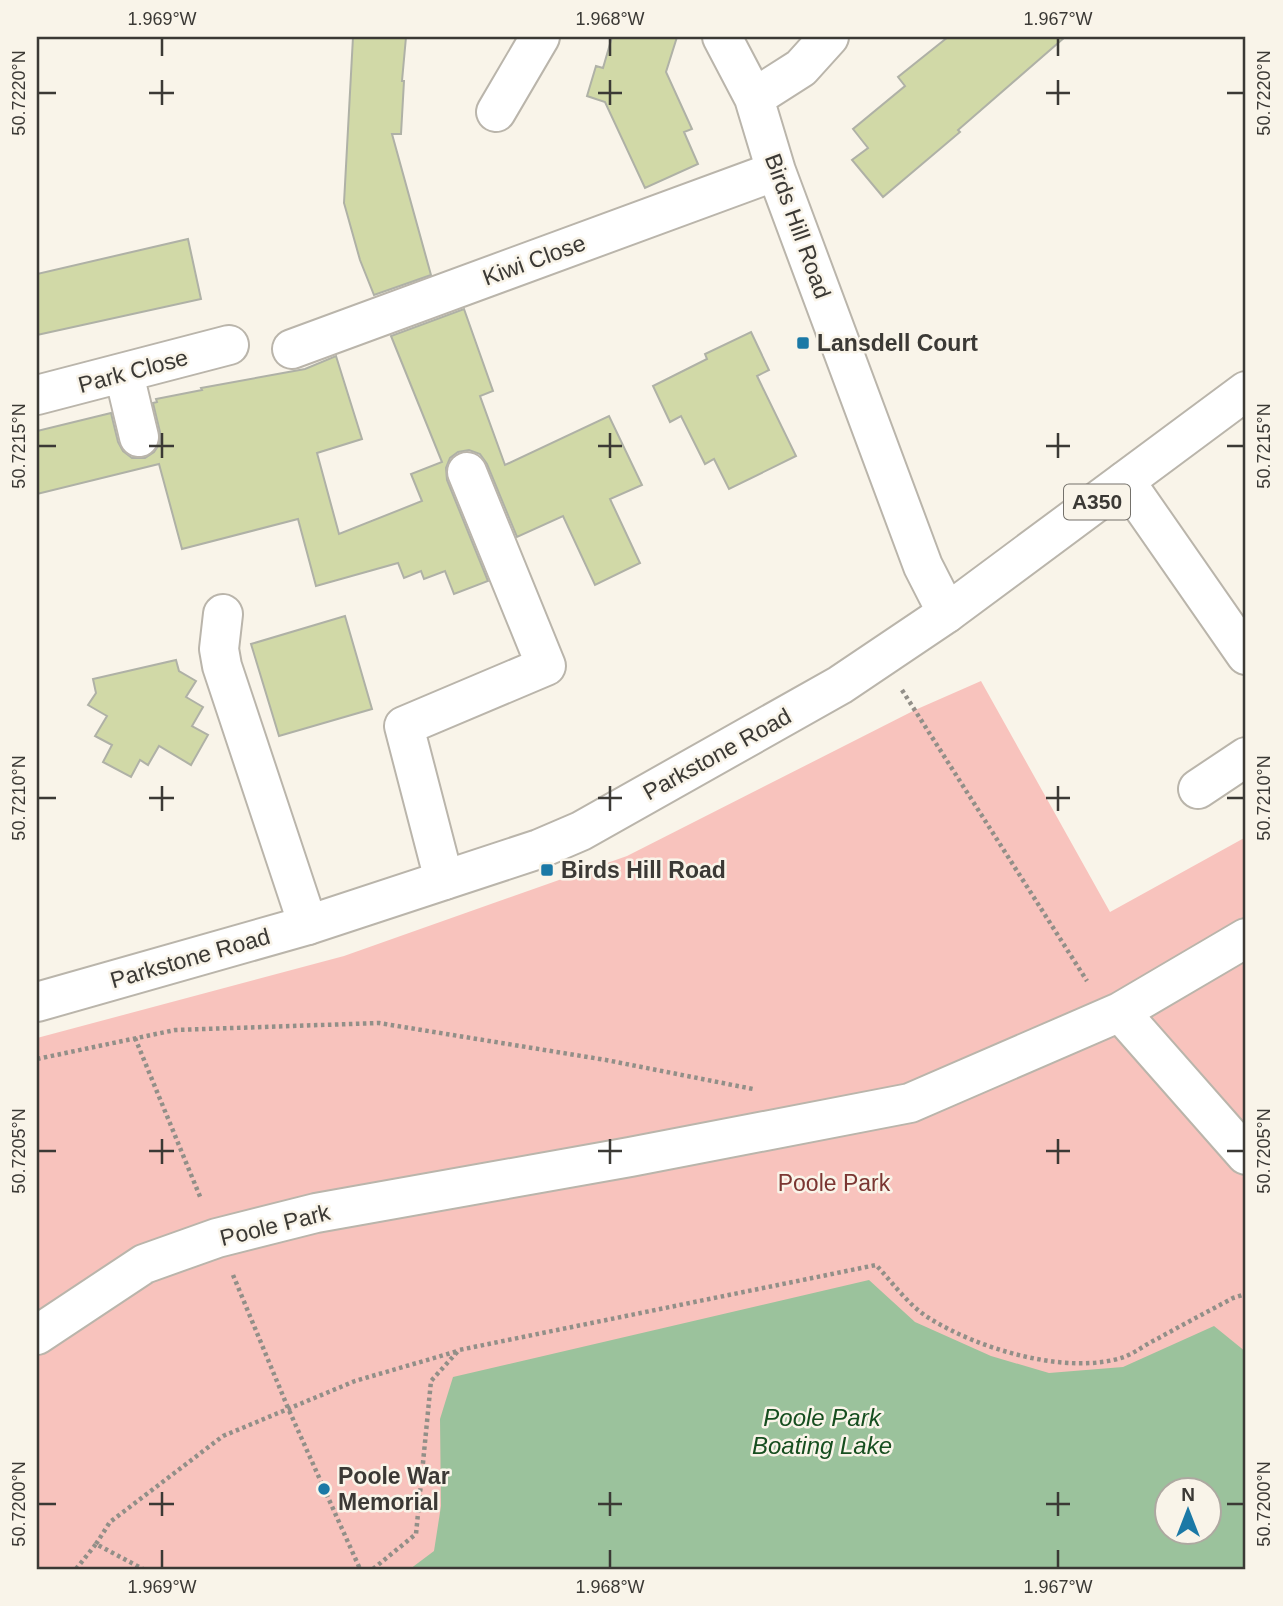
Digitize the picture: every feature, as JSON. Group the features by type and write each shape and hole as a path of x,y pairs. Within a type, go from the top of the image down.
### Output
{"street":[{"path":"496,112 540,37"},
{"name":"Birds Hill Road","path":"722,37 754,97 776,171 923,566 947,613"},
{"path":"754,97 801,68 829,37"},
{"name":"Kiwi Close","path":"292,349 776,171"},
{"name":"Park Close","path":"37,395 229,345"},
{"path":"124,373 139,437"},
{"name":"Parkstone Road","path":"37,1002 308,925 539,849 581,831 840,685 947,613 1246,391"},
{"path":"444,880 404,726 546,666 467,472"},
{"path":"1125,481 1246,655"},
{"path":"223,614 219,649 222,666 308,925"},
{"path":"1198,789 1246,757"},
{"name":"Poole Park","path":"37,1335 144,1264 217,1238 316,1213 630,1157 910,1102 1120,1012 1246,938"},
{"path":"1120,1012 1246,1155"}],"path":[{"path":"896,681 1082,969 1090,988 1120,1012"},
{"path":"37,1059 175,1030 379,1023 606,1059 755,1090"},
{"path":"135,1038 288,1408 360,1569"},
{"path":"76,1569 110,1522 223,1436 355,1381 459,1350 876,1265 910,1303 929,1318 960,1334 1001,1350 1048,1360 1086,1364 1124,1357 1233,1298 1246,1294"},
{"path":"373,1569 416,1534 431,1381 459,1350"},
{"path":"96,1544 143,1569"}],"green space":[{"name":"Poole Park","path":"981,681 1110,912 1246,837 1246,1569 37,1569 37,1038 344,956 627,856 915,710"}],"water":[{"name":"Poole Park Boating Lake","path":"869,1280 915,1322 991,1356 1049,1373 1123,1367 1214,1326 1246,1352 1246,1569 410,1569 434,1551 441,1506 440,1419 453,1377"}],"building":[{"path":"353,37 406,37 401,134 392,134 431,275 374,295 360,260 344,203"},
{"path":"612,37 677,37 666,72 692,129 684,132 698,164 645,188 605,102 587,96 596,66 603,68"},
{"path":"948,37 1065,37 883,197 852,160 868,148 853,129 905,86 898,77"},
{"path":"188,239 201,299 37,335 37,274"},
{"path":"464,309 493,391 480,396 505,465 609,416 642,485 610,499 640,563 595,585 563,516 517,537 487,464 480,454 469,450 458,452 450,458 446,468 447,480 488,581 454,594 445,571 424,579 421,571 404,578 398,563 316,586 298,519 182,549 159,464 37,494 37,431 111,413 123,451 132,458 145,458 154,452 160,443 153,403 157,402 156,399 305,369 336,356 362,439 317,453 339,534 422,501 411,474 442,462 391,336"},
{"path":"751,332 769,370 757,376 796,456 729,489 714,459 705,464 681,416 670,422 653,386 707,359 705,354"},
{"path":"345,616 372,709 279,736 251,644"},
{"path":"176,660 179,671 196,681 186,697 203,707 192,726 208,735 191,765 159,746 148,765 140,760 131,777 103,762 112,745 95,736 107,716 88,705 96,693 93,679"}],"place":[{"name":"Lansdell Court","path":"803,343"},
{"name":"Birds Hill Road","path":"547,870"},
{"name":"Poole War Memorial","path":"324,1489"}]}
